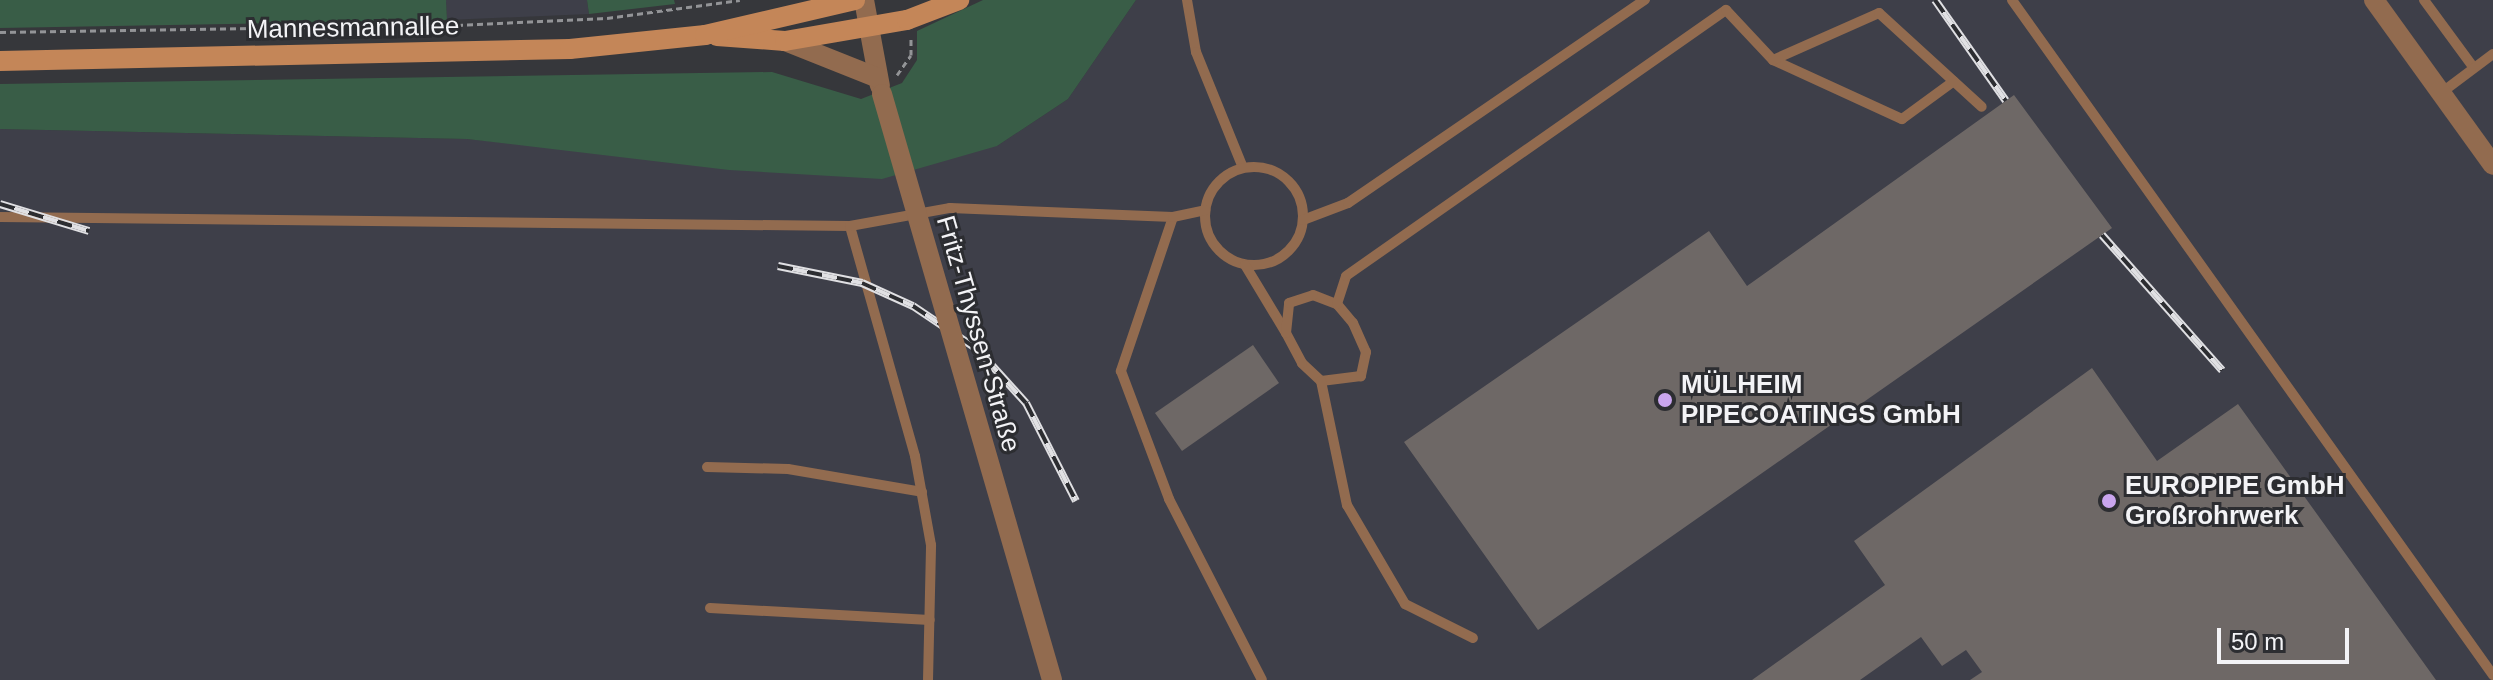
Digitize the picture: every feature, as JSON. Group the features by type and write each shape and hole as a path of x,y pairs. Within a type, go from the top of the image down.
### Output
{"main road":[{"name":"Mannesmannallee","path":"0,61 570,49 705,35 855,0"},
{"name":"Mannesmannallee","path":"705,35 785,41 907,20 959,0"}],"street":[{"name":"Fritz-Thyssen-Straße","path":"864,0 880,86 1052,680"},
{"path":"2374,0 2493,165"},
{"path":"785,41 880,86"}],"lane":[{"path":"1187,0 1196,52 1243,168"},
{"path":"1245,265 1284,255 1303,220 1348,203 1645,0"},
{"path":"2012,0 2493,675"},
{"path":"2424,0 2474,68"},
{"path":"1337,304 1346,276 1726,10 1773,60 1902,119 1954,81"},
{"path":"1773,60 1879,13 1982,107"},
{"path":"2441,93 2493,54"},
{"path":"1303,220 1289,182 1262,168 1243,168 1211,191 1205,210 1215,247 1245,265 1286,333 1321,381 1347,505 1405,604 1473,638"},
{"path":"0,217 850,226 950,208 1173,217 1205,210"},
{"path":"1173,217 1121,371 1169,499 1262,680"},
{"path":"850,226 922,492 931,545 928,680"},
{"path":"1286,333 1289,303 1313,295 1337,304 1366,352 1361,376 1321,381"},
{"path":"707,467 788,469 922,492"},
{"path":"710,608 930,620"}],"path":[{"path":"0,32 457,25 607,18 740,0"},
{"path":"880,86 911,55 907,20"}],"shaded area":[{"path":"226,0 587,0 589,14 447,20 446,1"},
{"path":"1136,0 2493,0 2493,680 0,680 0,129 467,139 580,150 997,146 1068,99"}],"green space":[{"path":"0,0 446,0 447,20 0,28"},
{"path":"587,0 674,0 675,4 589,14"},
{"path":"983,0 1136,0 1068,99 997,146 882,179 729,170 467,139 0,129 0,84 772,72 861,99 902,83 917,60 917,31"}],"building":[{"name":"MÜLHEIM PIPECOATINGS GmbH","path":"2014,95 2112,228 1538,630 1404,442 1709,231 1747,286"},
{"path":"1253,345 1279,383 1182,451 1155,413"},
{"name":"EUROPIPE GmbH Großrohrwerk","path":"2092,368 2157,461 2238,404 2436,680 1970,680 1982,672 1966,650 1942,666 1921,637 1860,680 1752,680 1885,585 1854,541"}],"railway":[{"path":"1935,0 2006,101"},
{"path":"0,204 89,231"},
{"path":"2102,235 2222,370"},
{"path":"778,266 862,283 913,306 977,349 1026,403 1076,501"}],"place":[{"name":"MÜLHEIM PIPECOATINGS GmbH","path":"1665,400"},
{"name":"EUROPIPE GmbH Großrohrwerk","path":"2109,501"}]}
